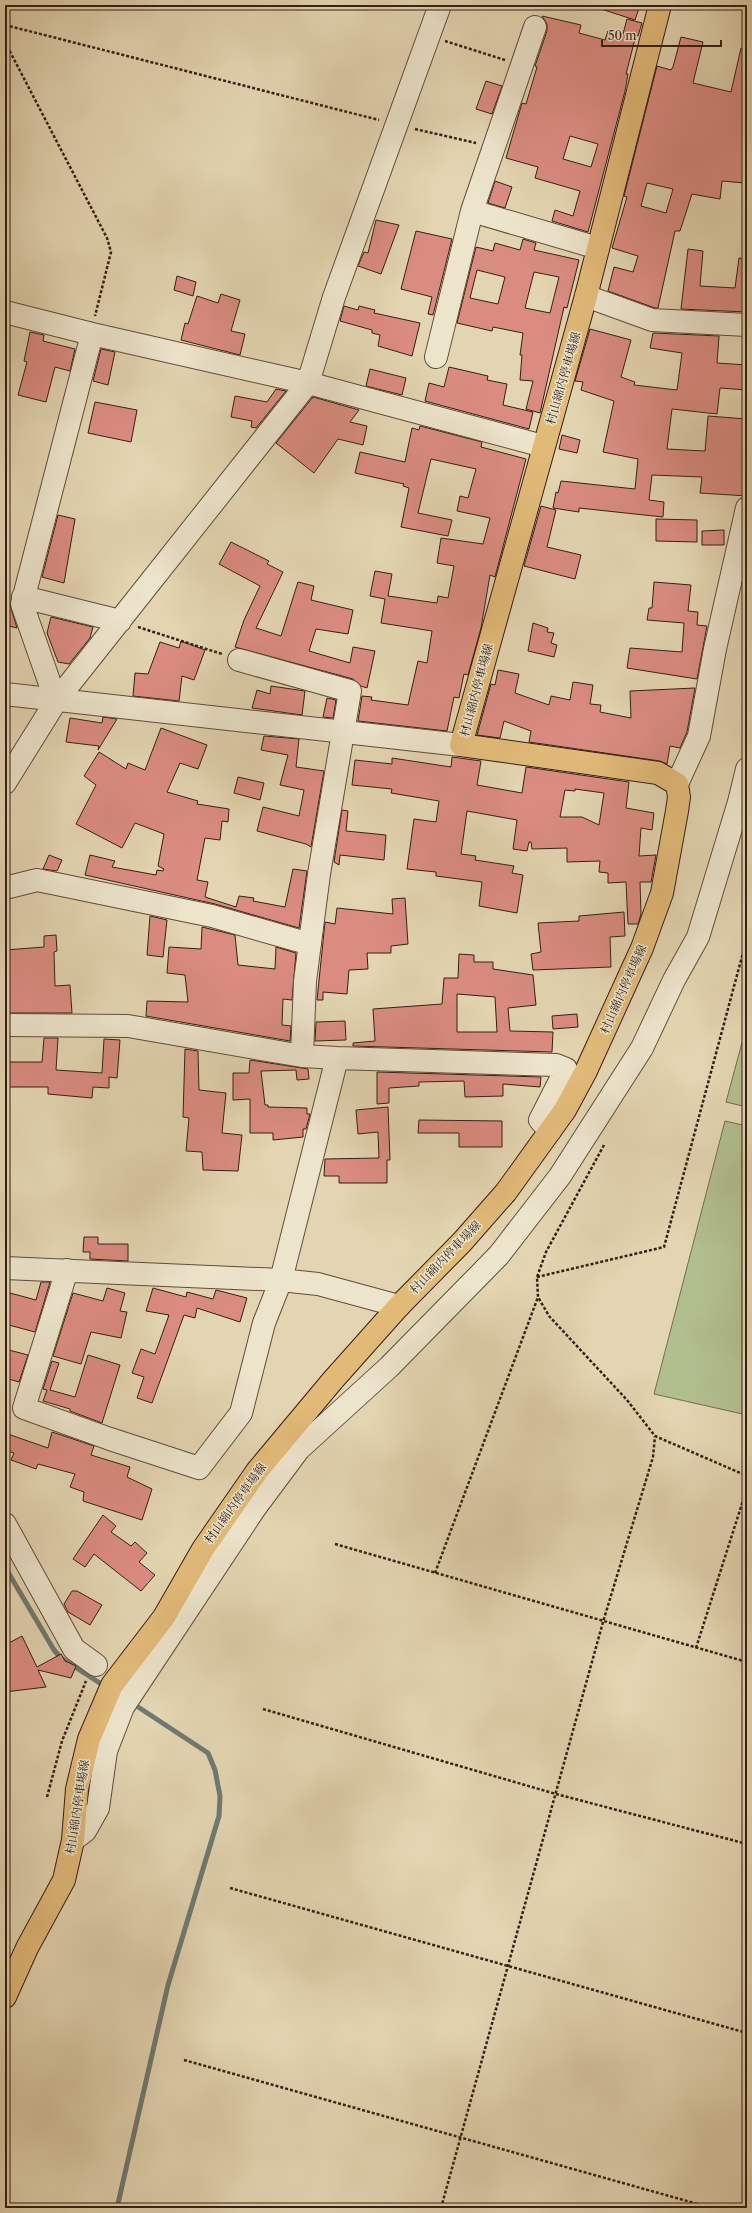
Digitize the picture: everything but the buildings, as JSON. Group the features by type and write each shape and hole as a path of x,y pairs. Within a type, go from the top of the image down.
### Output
{"main road":[{"name":"村山綿内停車場線","path":"5,1997 27,1948 64,1880 73,1840 77,1789 89,1739 112,1685 164,1617 203,1549 257,1471 332,1380 399,1306 462,1242 506,1192 565,1110 586,1071 642,948 667,872 679,797 677,784 658,773 461,744 586,296 660,5"}],"street":[{"path":"5,783 56,702 308,383 334,297 440,5"},
{"path":"436,357 472,211 535,27"},
{"path":"472,211 598,248"},
{"path":"586,296 652,320 747,325"},
{"path":"5,312 92,334 308,383 543,446"},
{"path":"56,702 22,604 92,334"},
{"path":"677,784 699,736 715,649 747,508"},
{"path":"23,598 120,621"},
{"path":"238,660 350,692 342,732 305,981 302,1056"},
{"path":"5,694 56,702 461,744"},
{"path":"73,1840 85,1831 98,1808 106,1751 123,1707 255,1508 299,1449 389,1368 499,1255 560,1176 642,1048 674,980 698,937 739,802 747,769"},
{"path":"5,888 37,880 212,916 310,944"},
{"path":"5,1025 128,1026 302,1056 556,1064 566,1069 540,1120 550,1131"},
{"path":"67,1270 24,1408 110,1439 199,1468 241,1413 264,1323 281,1280 337,1058"},
{"path":"5,1268 281,1280 318,1284 399,1306"},
{"path":"5,1524 74,1649 96,1665"}],"path":[{"path":"5,25 397,125 494,147"},
{"path":"429,36 521,65"},
{"path":"5,42 107,238 111,252 92,334"},
{"path":"120,621 238,660"},
{"path":"537,1277 664,1247 747,938"},
{"path":"435,1573 538,1297 537,1277 546,1252 606,1141"},
{"path":"538,1297 549,1316 627,1400 655,1436 747,1476"},
{"path":"440,2208 556,1794 602,1622 653,1457 655,1436"},
{"path":"696,1648 747,1488"},
{"path":"335,1544 602,1622 747,1662"},
{"path":"48,1797 62,1741 82,1690 96,1665"},
{"path":"263,1709 556,1794 747,1844"},
{"path":"230,1888 747,2032"},
{"path":"184,2060 712,2208"}],"green space":[{"path":"747,1024 747,1107 726,1102"},
{"path":"725,1121 747,1126 747,1415 654,1394"}],"waterway":[{"path":"5,1567 54,1650 61,1658 106,1687"},
{"path":"117,2208 168,1985 219,1816 220,1796 215,1770 208,1753 132,1703"}]}
